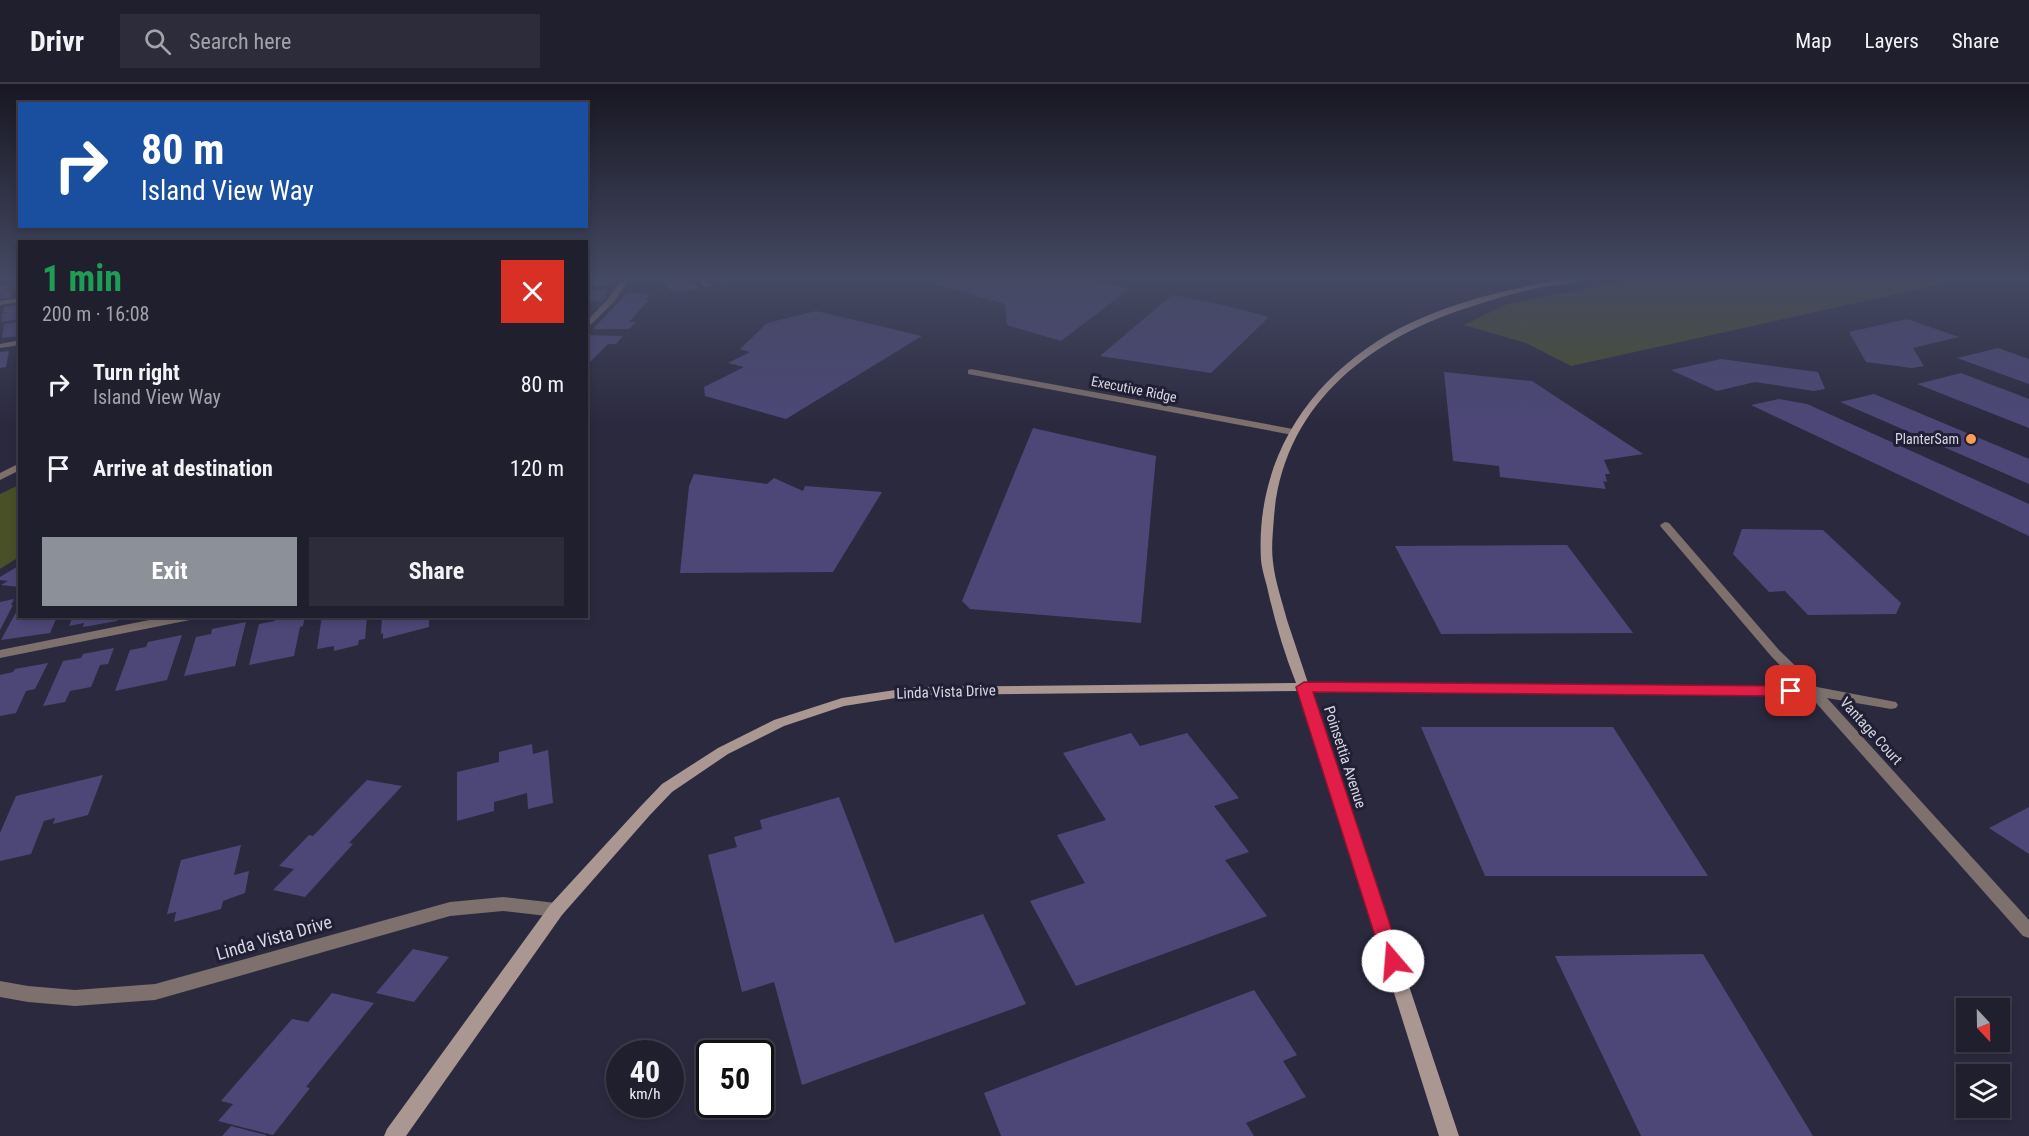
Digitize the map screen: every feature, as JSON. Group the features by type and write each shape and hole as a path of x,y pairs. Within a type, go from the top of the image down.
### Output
{"main road":[{"name":"Poinsettia Avenue","path":"1411,327 1355,360 1320,393 1293,432 1272,484 1267,562 1288,650 1304,687 1449,1136"},
{"name":"Linda Vista Drive","path":"394,1136 556,910 667,788 723,751 778,723 842,702 915,691 1304,687"}],"street":[{"path":"0,346 18,342"},
{"name":"Executive Ridge","path":"971,372 1293,432"},
{"path":"0,477 18,467"},
{"name":"Vantage Court","path":"1665,525 1775,653 1813,691 2029,931"},
{"path":"0,654 180,618"},
{"path":"1304,687 1813,691 1891,705"},
{"name":"Linda Vista Drive","path":"0,989 75,998 155,992 450,909 503,904 556,910"}],"green space":[{"path":"1471,327 1747,327 1571,366 1526,343"},
{"path":"18,485 18,558 0,569 0,494"}],"building":[{"path":"4,327 18,327 18,336 2,338"},
{"path":"595,327 631,327 629,329 593,329"},
{"path":"763,327 884,327 922,336 786,419 705,396 704,387 744,367 728,363 750,352 740,349"},
{"path":"1014,327 1079,327 1061,341"},
{"path":"1134,327 1259,327 1211,373 1100,356"},
{"path":"1871,327 1930,327 1959,337 1913,348 1924,366 1912,368 1866,362 1849,332"},
{"path":"588,335 623,336 616,344 608,344 588,364"},
{"path":"1998,348 2029,359 2029,384 1957,358"},
{"path":"9,351 6,367 0,368 0,352"},
{"path":"1721,359 1818,372 1825,389 1814,391 1755,382 1717,391 1671,370"},
{"path":"1444,372 1532,381 1643,454 1604,460 1610,474 1605,474 1607,482 1603,481 1606,489 1500,477 1499,466 1453,461"},
{"path":"1961,373 2029,399 2029,428 1917,384"},
{"path":"1874,394 2029,459 2029,484 1840,402"},
{"path":"1779,399 1807,404 2029,504 2029,536 1751,405"},
{"path":"1033,428 1156,456 1141,623 970,609 962,601"},
{"path":"694,474 767,484 774,478 803,491 805,486 882,492 833,572 680,573 689,486"},
{"path":"1742,529 1823,530 1901,603 1896,614 1808,615 1785,591 1769,592 1733,554"},
{"path":"1567,545 1633,633 1441,634 1395,546"},
{"path":"18,566 18,587 1,585 8,581 0,580 0,577"},
{"path":"14,599 11,605 13,605 0,630 0,602"},
{"path":"18,609 18,618 56,619 50,633 1,640"},
{"path":"72,618 118,618 117,621 83,627 84,623 69,626"},
{"path":"276,618 305,618 303,626 300,627 294,656 249,665 259,624 275,621"},
{"path":"322,618 367,618 365,639 359,640 358,645 334,651 334,646 317,649"},
{"path":"382,618 429,618 429,627 383,639 383,633 381,634"},
{"path":"246,622 235,666 184,676 196,637 211,634 212,629"},
{"path":"182,635 167,680 115,691 130,650 146,647 148,642"},
{"path":"114,648 108,664 100,665 91,687 70,691 65,702 43,706 63,661 81,658 83,654"},
{"path":"48,663 35,689 26,691 16,713 0,716 0,675 13,672 15,669"},
{"path":"1421,727 1613,727 1708,876 1485,876"},
{"path":"1131,733 1140,746 1187,733 1239,798 1214,806 1249,852 1225,860 1267,916 1076,986 1030,901 1085,883 1057,835 1106,820 1063,753"},
{"path":"532,744 533,754 548,750 553,803 528,809 527,793 494,802 494,811 457,821 457,772 499,762 499,752"},
{"path":"103,775 88,815 53,824 55,818 44,821 31,854 0,861 0,833 16,796"},
{"path":"367,780 402,786 349,843 353,844 305,897 273,890 294,869 279,866 309,835 313,836"},
{"path":"839,797 895,943 983,914 1026,1004 802,1085 774,982 742,992 708,855 737,847 734,837 762,829 760,820"},
{"path":"2029,807 2029,854 1989,828"},
{"path":"241,845 234,875 249,871 245,893 223,901 221,909 174,922 176,912 167,914 181,860"},
{"path":"413,949 449,957 414,1002 376,993"},
{"path":"1703,954 1813,1136 1641,1136 1555,956"},
{"path":"1254,990 1297,1055 1283,1061 1306,1097 1246,1123 1254,1136 1001,1136 984,1093"},
{"path":"332,993 374,1003 306,1087 310,1088 273,1135 218,1121 233,1104 221,1101 292,1019 308,1022"},
{"path":"231,1126 266,1135 266,1136 222,1136"}],"place":[{"name":"PlanterSam","path":"1971,439"}],"route":[{"path":"1393,961 1304,687 1791,691"}]}
